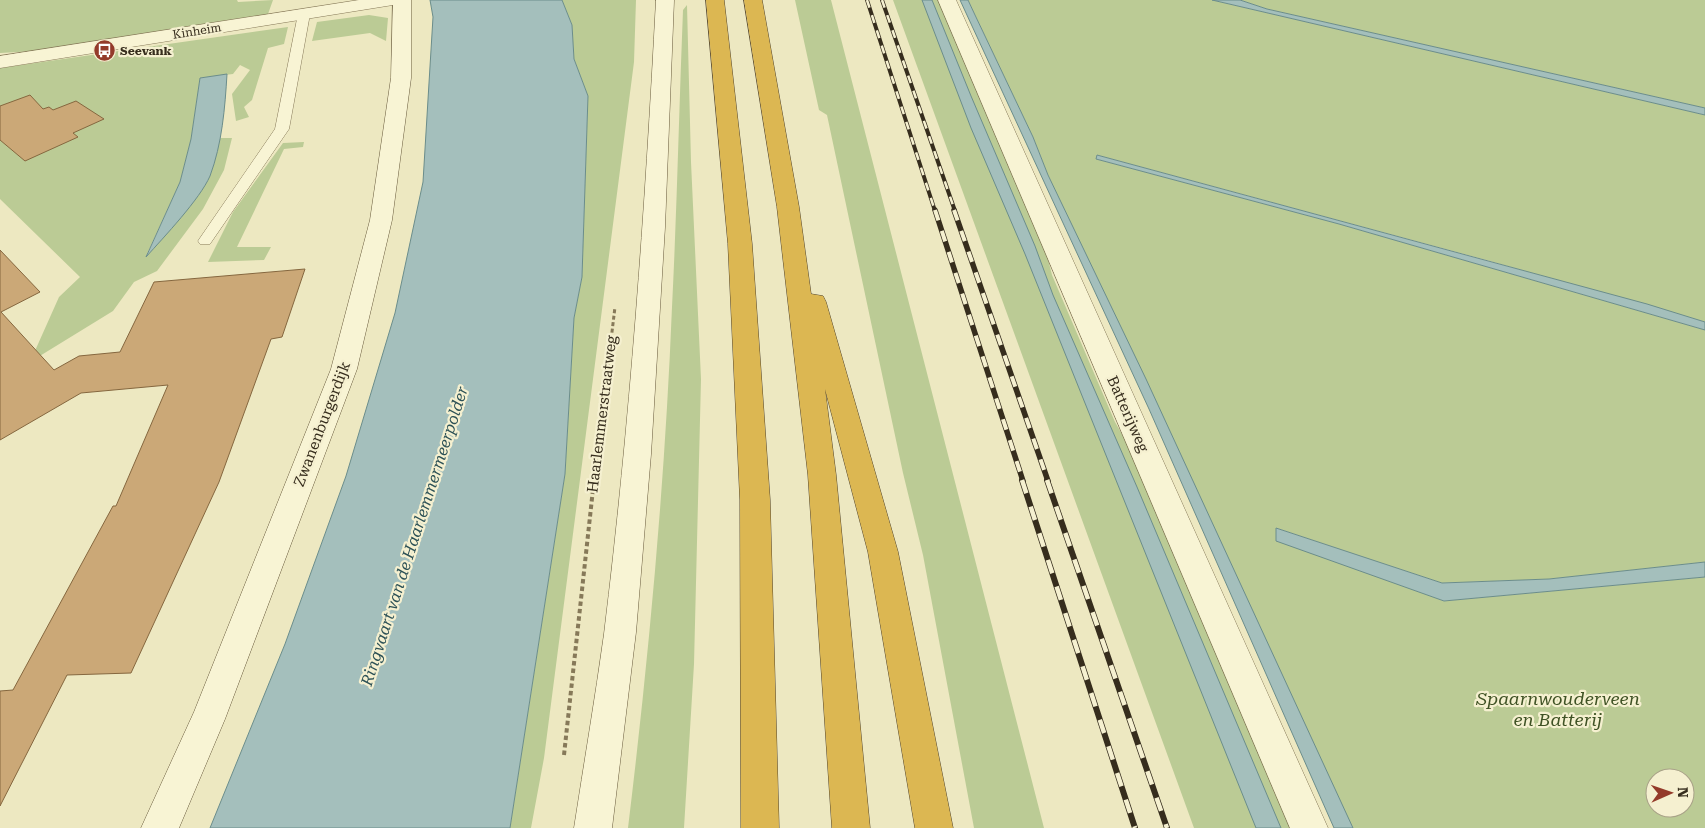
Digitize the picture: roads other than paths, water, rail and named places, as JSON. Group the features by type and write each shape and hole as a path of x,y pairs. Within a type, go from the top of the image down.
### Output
{"highway":[{"path":"714,0 740,244 755,500 760,828"},
{"path":"754,0 788,207 822,475 851,828"},
{"path":"788,207 883,552 934,828"}],"street":[{"name":"Kinheim","path":"0,62 393,0"},
{"name":"Zwanenburgerdijk","path":"160,828 208,719 344,369 381,220 402,78 402,0"},
{"path":"593,828 623,606 645,340 665,0"},
{"name":"Batterijweg","path":"947,0 1309,828"}],"lane":[{"path":"205,241 282,128 304,14"}],"water":[{"name":"Ringvaart van de Haarlemmermeerpolder","path":"430,0 562,0 572,25 574,59 588,96 582,277 574,318 565,474 510,828 210,828 285,644 346,476 395,313 423,182 433,17"},
{"path":"922,0 932,0 1035,246 1053,295 1137,487 1281,828 1256,828 1025,254 971,128"},
{"path":"960,0 968,0 1033,137 1048,175 1146,379 1353,828 1334,828 1149,409"},
{"path":"1212,0 1240,0 1267,9 1705,108 1705,115"},
{"path":"227,74 220,139 210,176 198,196 172,229 146,257 180,182 191,139 200,78"},
{"path":"1097,155 1647,304 1705,322 1705,330 1339,224 1096,159"},
{"path":"1276,528 1442,583 1549,579 1705,562 1705,577 1444,601 1276,541"}],"railway":[{"path":"867,0 935,211"},
{"path":"882,0 955,211"},
{"path":"935,210 1023,481"},
{"path":"954,210 1048,481"},
{"path":"1022,480 1135,828"},
{"path":"1047,480 1167,828"}],"place":[{"name":"Seevank","path":"104,51"}],"park label":[{"name":"Spaarnwouderveen en Batterij","path":"1558,710"}]}
